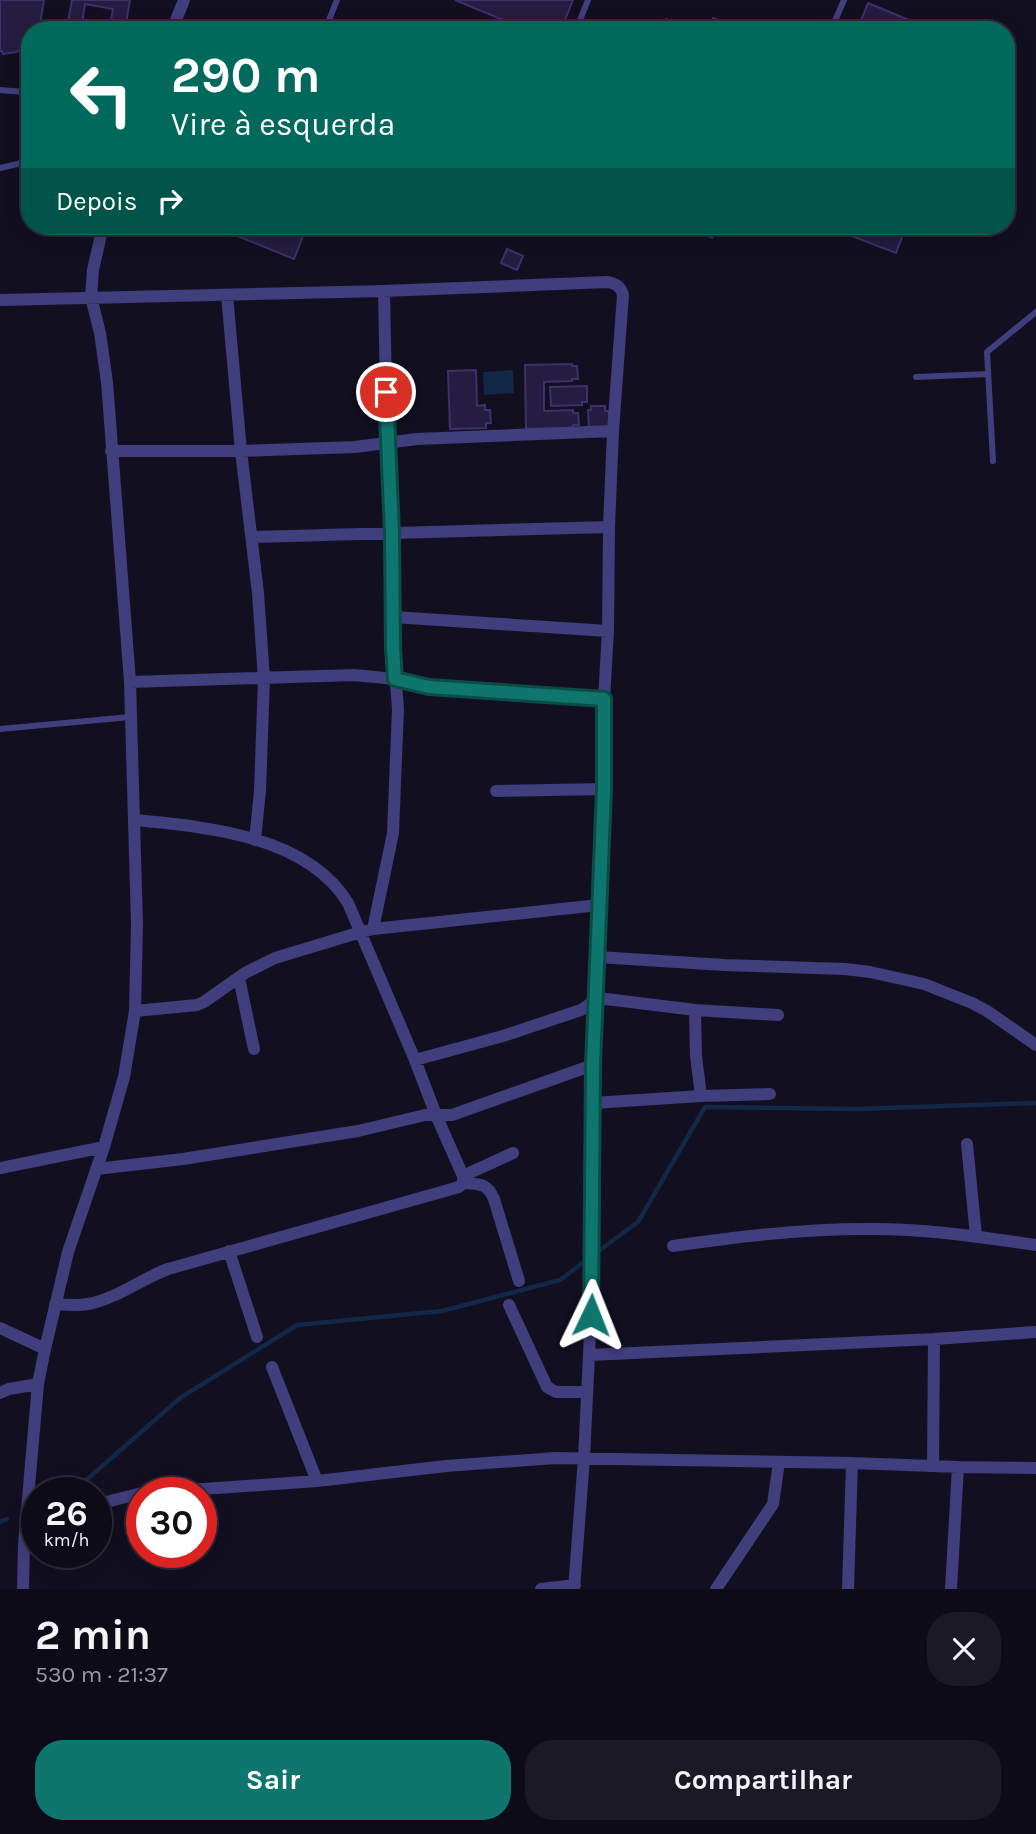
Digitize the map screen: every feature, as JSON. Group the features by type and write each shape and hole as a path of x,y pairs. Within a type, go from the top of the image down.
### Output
{"street":[{"path":"176,21 184,0"},
{"path":"23,1589 24,1544 38,1384 68,1252 104,1147 124,1077 135,1011 135,820 130,682 103,357 91,297 93,270 101,235"},
{"path":"0,300 384,291 608,282 621,289 623,295 609,527 604,789 593,1065 592,1295 584,1458 574,1587 541,1589"},
{"path":"367,930 391,847 398,709 384,291"},
{"path":"227,295 264,679 260,791 255,840"},
{"path":"111,451 241,451 355,447 417,439 613,431"},
{"path":"252,537 609,527"},
{"path":"393,617 608,631"},
{"path":"130,682 354,675 395,679 429,687 604,699"},
{"path":"496,790 604,789"},
{"path":"135,820 191,826 255,840 293,855 330,880 342,893 367,930 436,1115 463,1179"},
{"path":"135,1011 197,1005 260,965 288,953 367,930 598,905"},
{"path":"598,957 870,972 924,984 972,1003 1036,1045"},
{"path":"239,978 254,1049"},
{"path":"415,1060 503,1036 581,1010 596,1000 614,999 695,1010 778,1015"},
{"path":"695,1010 696,1056 701,1096"},
{"path":"96,1169 183,1160 358,1131 425,1115 452,1115 593,1065"},
{"path":"593,1103 770,1094"},
{"path":"967,1144 976,1236"},
{"path":"0,1168 104,1147"},
{"path":"55,1304 85,1305 104,1301 168,1269 460,1187 463,1179 513,1153"},
{"path":"463,1179 490,1189 519,1281"},
{"path":"673,1246 756,1235 865,1229 976,1236 1036,1245"},
{"path":"229,1251 257,1337"},
{"path":"509,1305 547,1387 556,1392 587,1392"},
{"path":"0,1328 45,1349"},
{"path":"589,1354 1036,1332"},
{"path":"933,1466 934,1339"},
{"path":"272,1367 317,1481"},
{"path":"0,1393 38,1384"},
{"path":"217,1488 317,1481 543,1458 1036,1468"},
{"path":"716,1589 773,1504 779,1462"},
{"path":"848,1589 852,1463"},
{"path":"951,1589 958,1467"}],"lane":[{"path":"328,21 337,0"},
{"path":"580,21 588,0"},
{"path":"835,21 844,0"},
{"path":"0,90 21,92"},
{"path":"0,168 21,163"},
{"path":"993,461 987,352 1036,312"},
{"path":"916,377 988,374"},
{"path":"0,729 130,717"}],"water":[{"path":"513,370 514,393 484,395 483,372"}],"building":[{"path":"0,0 44,0 40,21 21,21 21,49 3,54 0,51"},
{"path":"72,0 130,0 126,21 111,21 113,9 85,4 82,21 68,21"},
{"path":"455,0 573,0 565,21 505,21"},
{"path":"868,3 911,21 861,21"},
{"path":"235,235 303,235 294,259"},
{"path":"849,235 903,235 896,253"},
{"path":"507,249 523,256 517,270 501,263"},
{"path":"525,365 577,366 578,379 544,382 544,411 573,410 573,413 578,413 579,425 573,425 573,428 526,429"},
{"path":"476,370 477,406 485,405 485,410 490,410 491,423 486,423 486,428 450,429 448,371"},
{"path":"587,386 587,402 582,402 582,405 551,406 550,387"},
{"path":"591,406 605,406 605,411 609,411 610,427 589,428 588,410 591,410"}],"waterway":[{"path":"596,1253 638,1222 705,1107 856,1109 1036,1103"},
{"path":"90,1477 180,1398 297,1325 442,1311 560,1280 589,1258"},
{"path":"0,1522 7,1519"}],"route":[{"path":"386,392 395,679 429,687 604,699 604,789 593,1065 591,1315"}]}
